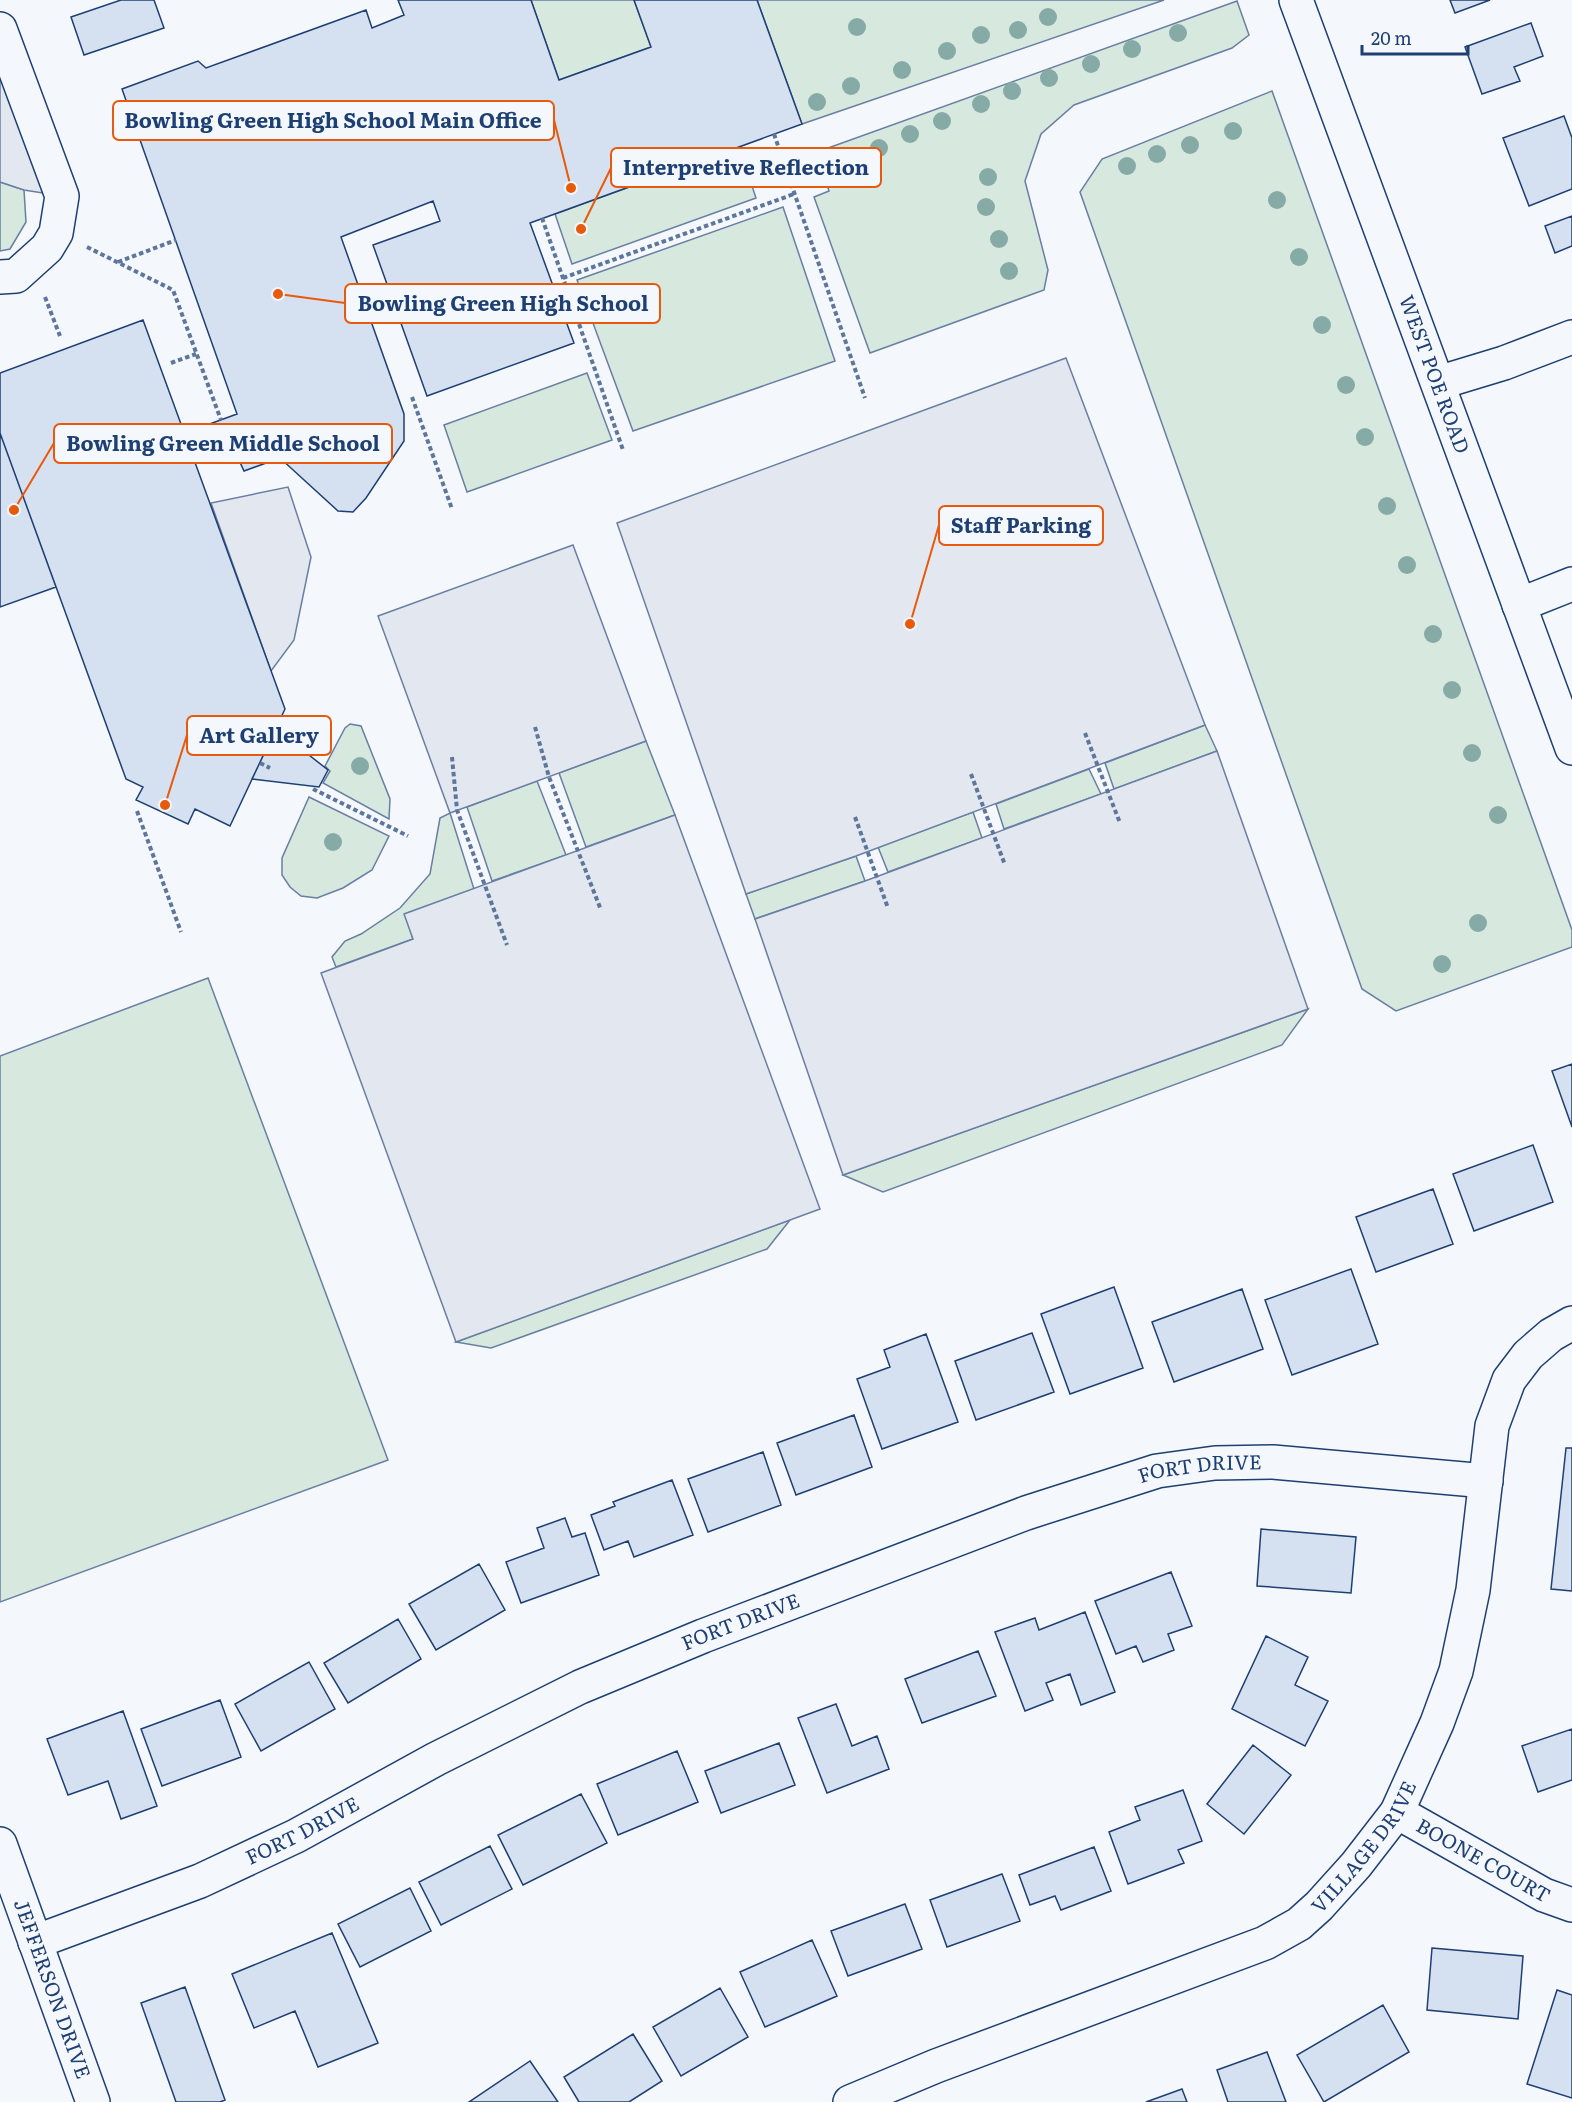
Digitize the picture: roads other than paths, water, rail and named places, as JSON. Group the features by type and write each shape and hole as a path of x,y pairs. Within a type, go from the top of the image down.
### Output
{"street":[{"name":"WEST POE ROAD","path":"1296,0 1572,748"},
{"path":"0,29 62,196 56,233 47,248 16,276 0,277"},
{"path":"1437,383 1504,363 1572,337"},
{"path":"1519,605 1572,584"},
{"name":"VILLAGE DRIVE","path":"850,2102 936,2066 1265,1943 1299,1924 1319,1906 1356,1865 1397,1812 1437,1723 1456,1671 1473,1590 1492,1426 1509,1380 1528,1355 1551,1335 1572,1323"},
{"name":"FORT DRIVE","path":"35,1942 200,1881 296,1836 436,1759 590,1682 703,1636 1026,1513 1146,1474 1215,1463 1273,1462 1486,1481"},
{"name":"BOONE COURT","path":"1397,1812 1544,1895 1572,1905"},
{"name":"JEFFERSON DRIVE","path":"0,1844 93,2102"}],"place":[{"name":"Bowling Green High School Main Office","path":"571,188"},
{"name":"Interpretive Reflection","path":"581,229"},
{"name":"Bowling Green High School","path":"278,294"},
{"name":"Bowling Green Middle School","path":"14,510"},
{"name":"Staff Parking","path":"910,624"},
{"name":"Art Gallery","path":"165,805"}]}
